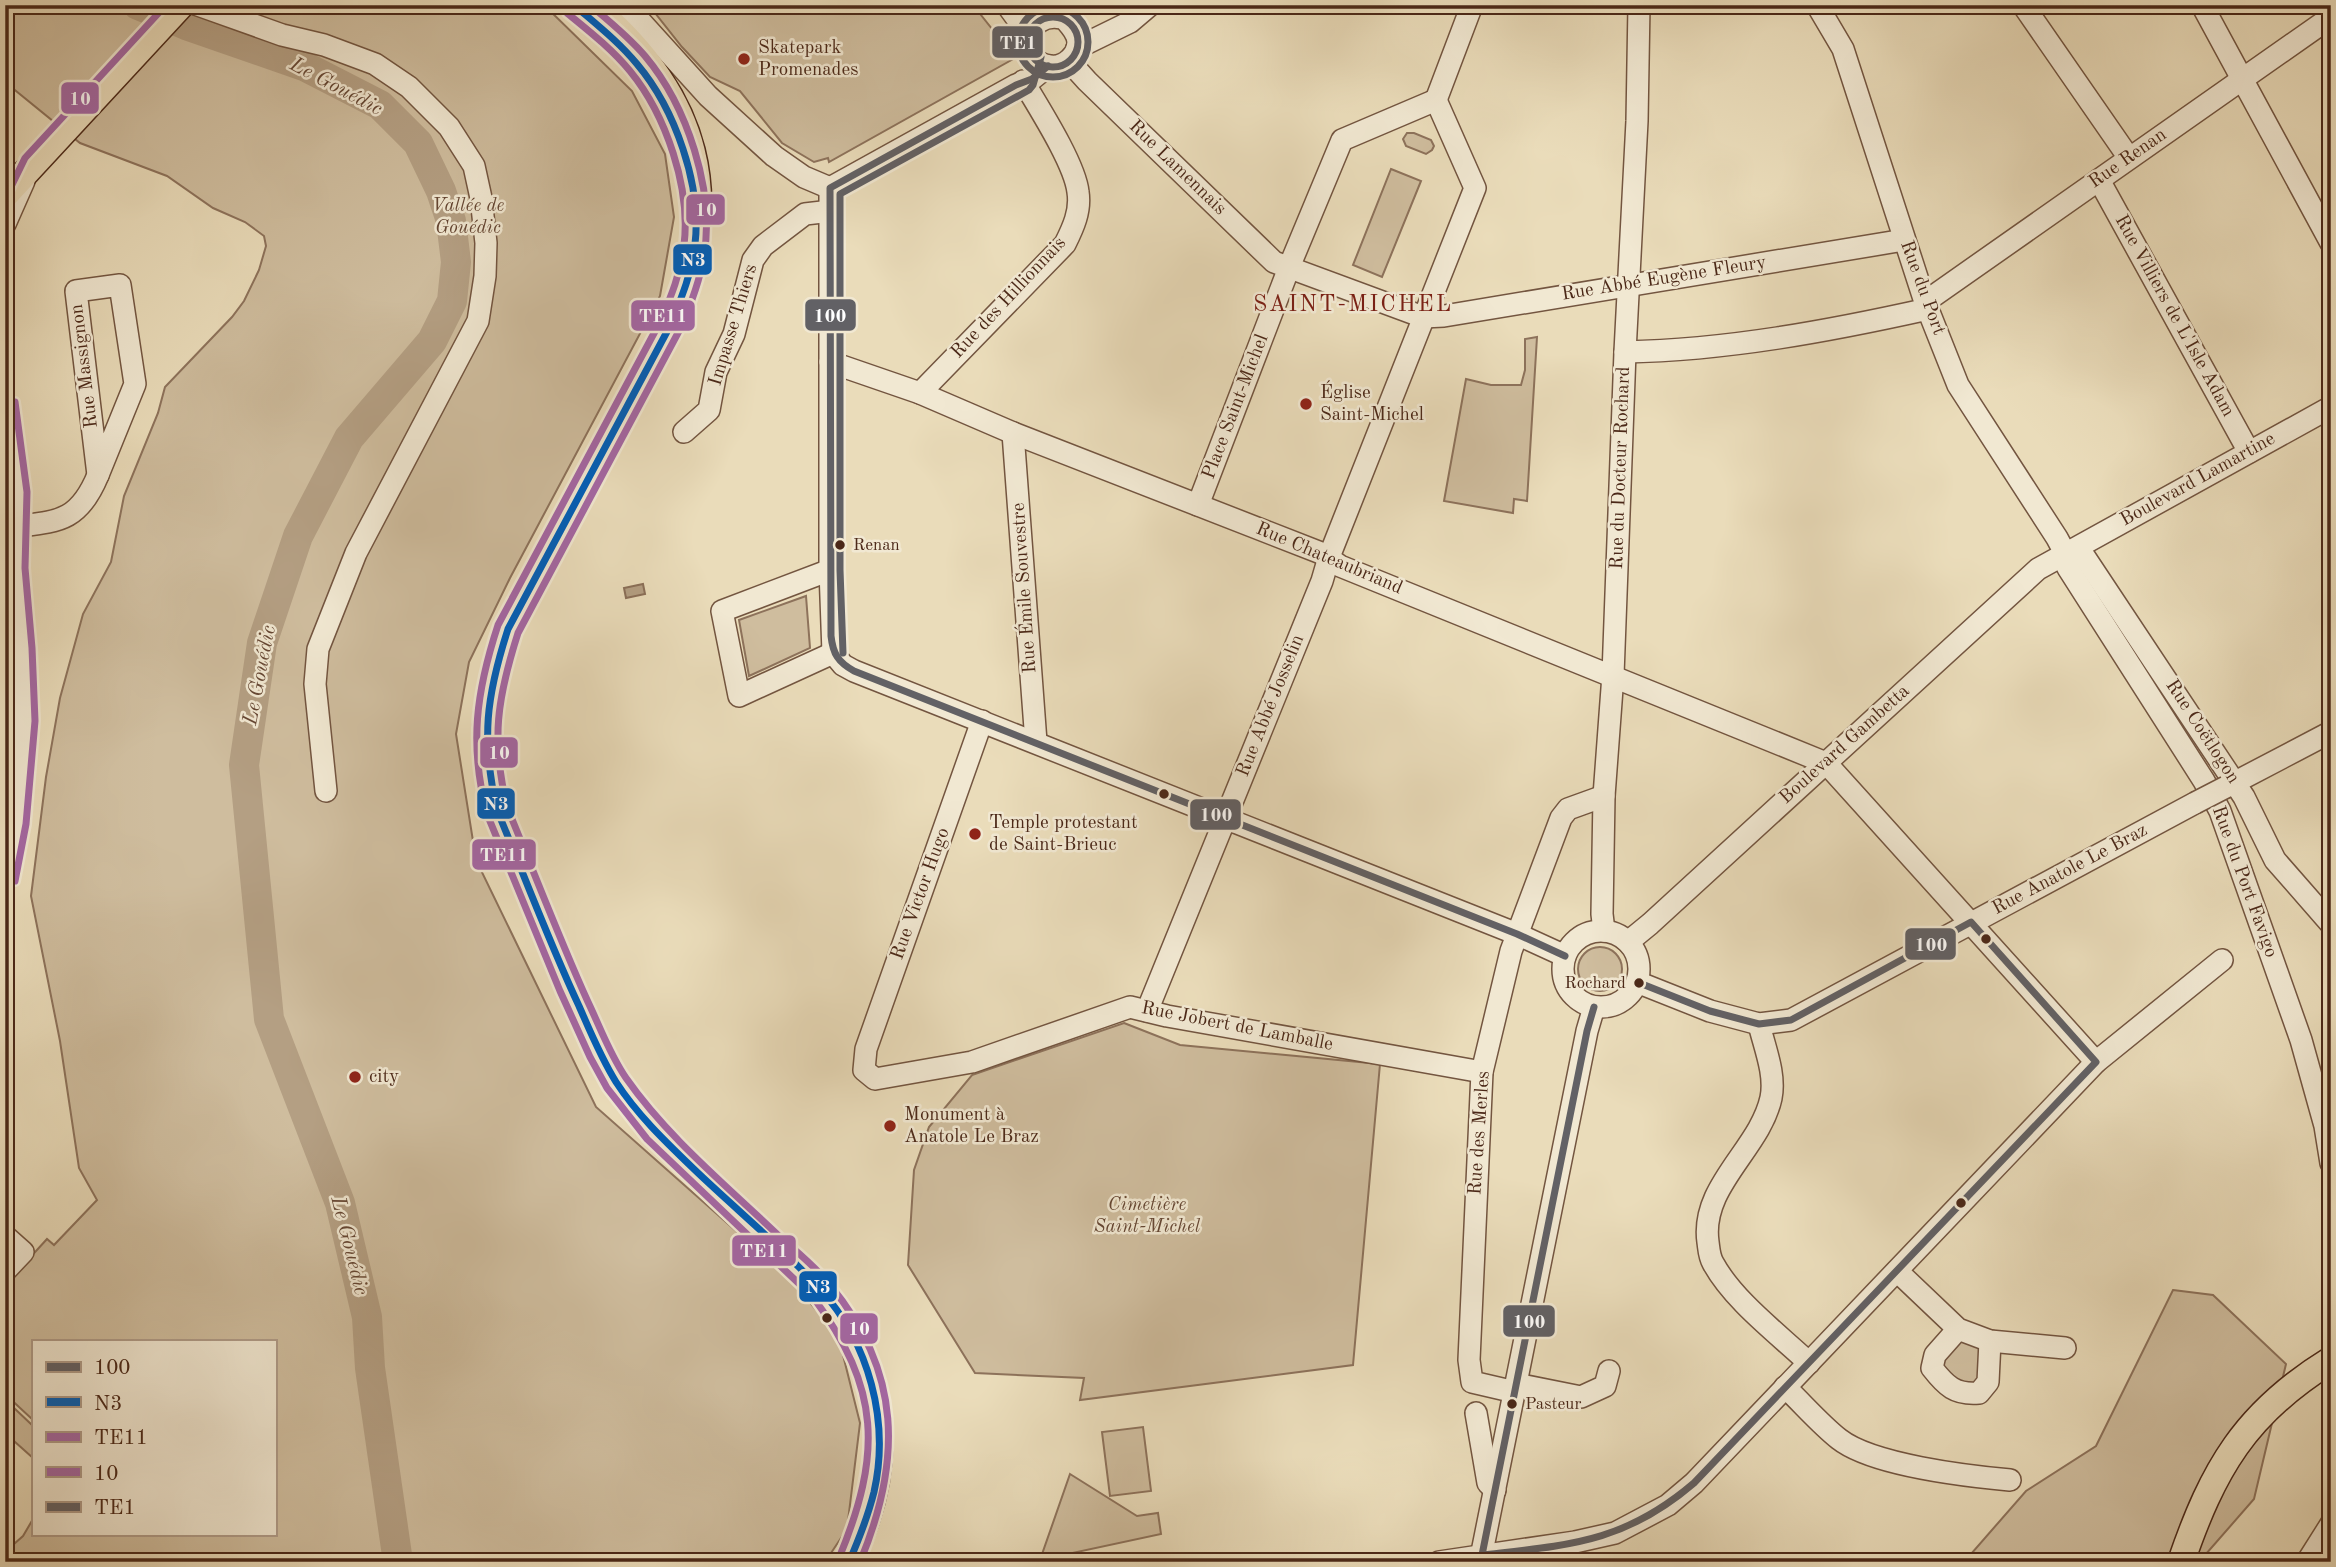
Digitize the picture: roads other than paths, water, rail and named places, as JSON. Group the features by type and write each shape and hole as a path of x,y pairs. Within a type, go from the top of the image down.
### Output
{"main road":[{"path":"5,195 33,164 46,138 159,5"},
{"path":"5,170 46,138 181,5"},
{"path":"574,5 630,55 659,93 682,143 697,216"},
{"path":"591,5 650,65 690,140 699,191 695,245 690,272 670,326 508,629 489,691 485,748 489,780 497,810 570,988 616,1082 654,1132 821,1290 841,1313 860,1346 872,1377 880,1442 875,1490 869,1513 849,1562"},
{"path":"2180,1562 2194,1523 2212,1486 2227,1457 2245,1432 2298,1380 2331,1360"}],"street":[{"path":"198,5 375,64 409,87 450,127 474,166 481,198 486,243 485,276 478,321 356,553 318,649 315,684 326,791"},
{"path":"622,5 641,22 708,96 774,156 804,177 830,188"},
{"path":"1007,5 1056,66 1067,32"},
{"path":"1013,5 1036,44"},
{"path":"830,188 1023,81 1049,17 1067,32 1116,29 1130,22 1150,5"},
{"path":"1329,556 1475,188 1436,100 1472,5"},
{"name":"Rue du Docteur Rochard","path":"1604,931 1604,796 1613,675 1637,121 1639,5"},
{"name":"Rue du Port","path":"1816,5 1843,49 1926,306 1958,385 2065,553"},
{"path":"2023,5 2129,158"},
{"path":"2202,5 2331,243"},
{"name":"Rue Renan","path":"1926,306 2129,158 2331,16"},
{"name":"Rue Lamennais","path":"1067,32 1087,81 1264,253 1274,262 1289,269"},
{"name":"Rue des Hillionnais","path":"920,393 1065,244 1077,219 1079,194 1073,171 1023,81"},
{"name":"Place Saint-Michel","path":"1198,505 1342,140 1436,100"},
{"path":"5,224 33,164"},
{"name":"Rue Villiers de L'Isle Adam","path":"2099,180 2249,452"},
{"path":"830,188 830,570 833,653 843,665 1517,934 1565,956"},
{"name":"Impasse Thiers","path":"684,432 709,410 716,372 734,334 753,260 763,246 805,214 831,211"},
{"name":"Rue Abbé Eugène Fleury","path":"1423,317 1444,316 1904,240"},
{"path":"1289,269 1423,317"},
{"name":"Rue Massignon","path":"11,527 66,518 82,506 98,475 135,384 120,285 76,291 98,475"},
{"path":"1625,352 1767,340 1849,326 1926,306"},
{"name":"Rue Chateaubriand","path":"830,362 920,393 1013,433 1329,556 1340,566 1826,762"},
{"path":"5,404 17,492 11,527 10,560 22,649 25,721 23,772 6,873"},
{"name":"Boulevard Lamartine","path":"2065,553 2331,407"},
{"name":"Rue Émile Souvestre","path":"1013,433 1036,743"},
{"name":"Boulevard Gambetta","path":"1628,942 2038,569 2065,553"},
{"name":"Rue Coëtlogon","path":"2065,553 2082,553 2185,705 2230,785 2244,797 2275,860 2331,924"},
{"name":"Rue du Port Favigo","path":"2065,553 2068,568 2204,781 2220,811 2301,1040 2325,1126 2331,1163"},
{"name":"Rue Abbé Josselin","path":"1147,1011 1322,580 1329,556"},
{"path":"830,570 722,611 739,696 833,653"},
{"name":"Rue Victor Hugo","path":"869,1073 866,1049 982,722"},
{"name":"Rue Anatole Le Braz","path":"1637,982 1710,1011 1759,1024 1790,1020 2331,732"},
{"path":"1826,762 2095,1062"},
{"name":"Rue des Merles","path":"1515,1388 1472,1382 1469,1360 1482,1072 1517,934 1561,818 1568,809 1604,796"},
{"path":"1604,931 1628,942 1639,961 1637,982 1628,997 1612,1006 1594,1007 1575,998 1568,989 1562,967 1571,945 1580,937 1604,931"},
{"path":"1439,1562 1481,1559 1615,1532 1668,1505 1694,1483 2095,1062 2222,960"},
{"name":"Rue Jobert de Lamballe","path":"869,1073 972,1062 1130,1007 1482,1072"},
{"path":"1481,1559 1594,1007"},
{"path":"1759,1024 1771,1074 1771,1096 1764,1119 1712,1203 1707,1232 1711,1259 1723,1279 1809,1363"},
{"path":"5,1236 23,1252 5,1271"},
{"path":"1897,1271 1958,1329 1990,1341 2065,1348"},
{"path":"1958,1329 1935,1355 1932,1368 1942,1381 1962,1394 1979,1393 1988,1382 1990,1341"},
{"path":"1515,1388 1581,1397 1605,1386 1609,1371"},
{"path":"1786,1387 1840,1440 1860,1452 1924,1468 2010,1480"},
{"path":"1476,1413 1488,1483 1495,1490"},
{"path":"2308,1562 2331,1524"}],"waterway":[{"name":"Le Gouédic","path":"138,5 186,25 304,66 380,105 418,143 441,191 451,221 456,262 452,301 432,341 349,438 298,536 262,643 244,765 269,1019 340,1203 367,1317 370,1368 398,1562"}],"place":[{"name":"Skatepark Promenades","path":"744,59"},
{"name":"Église Saint-Michel","path":"1306,404"},
{"name":"Renan","path":"840,545"},
{"name":"Temple protestant de Saint-Brieuc","path":"975,834"},
{"name":"Rochard","path":"1639,983"},
{"name":"city","path":"355,1077"},
{"name":"Monument à Anatole Le Braz","path":"890,1126"},
{"name":"Pasteur","path":"1512,1404"}],"district":[{"name":"SAINT-MICHEL","path":"1353,304"}],"park label":[{"name":"Vallée de Gouédic","path":"468,217"},
{"name":"Cimetière Saint-Michel","path":"1147,1216"}]}
